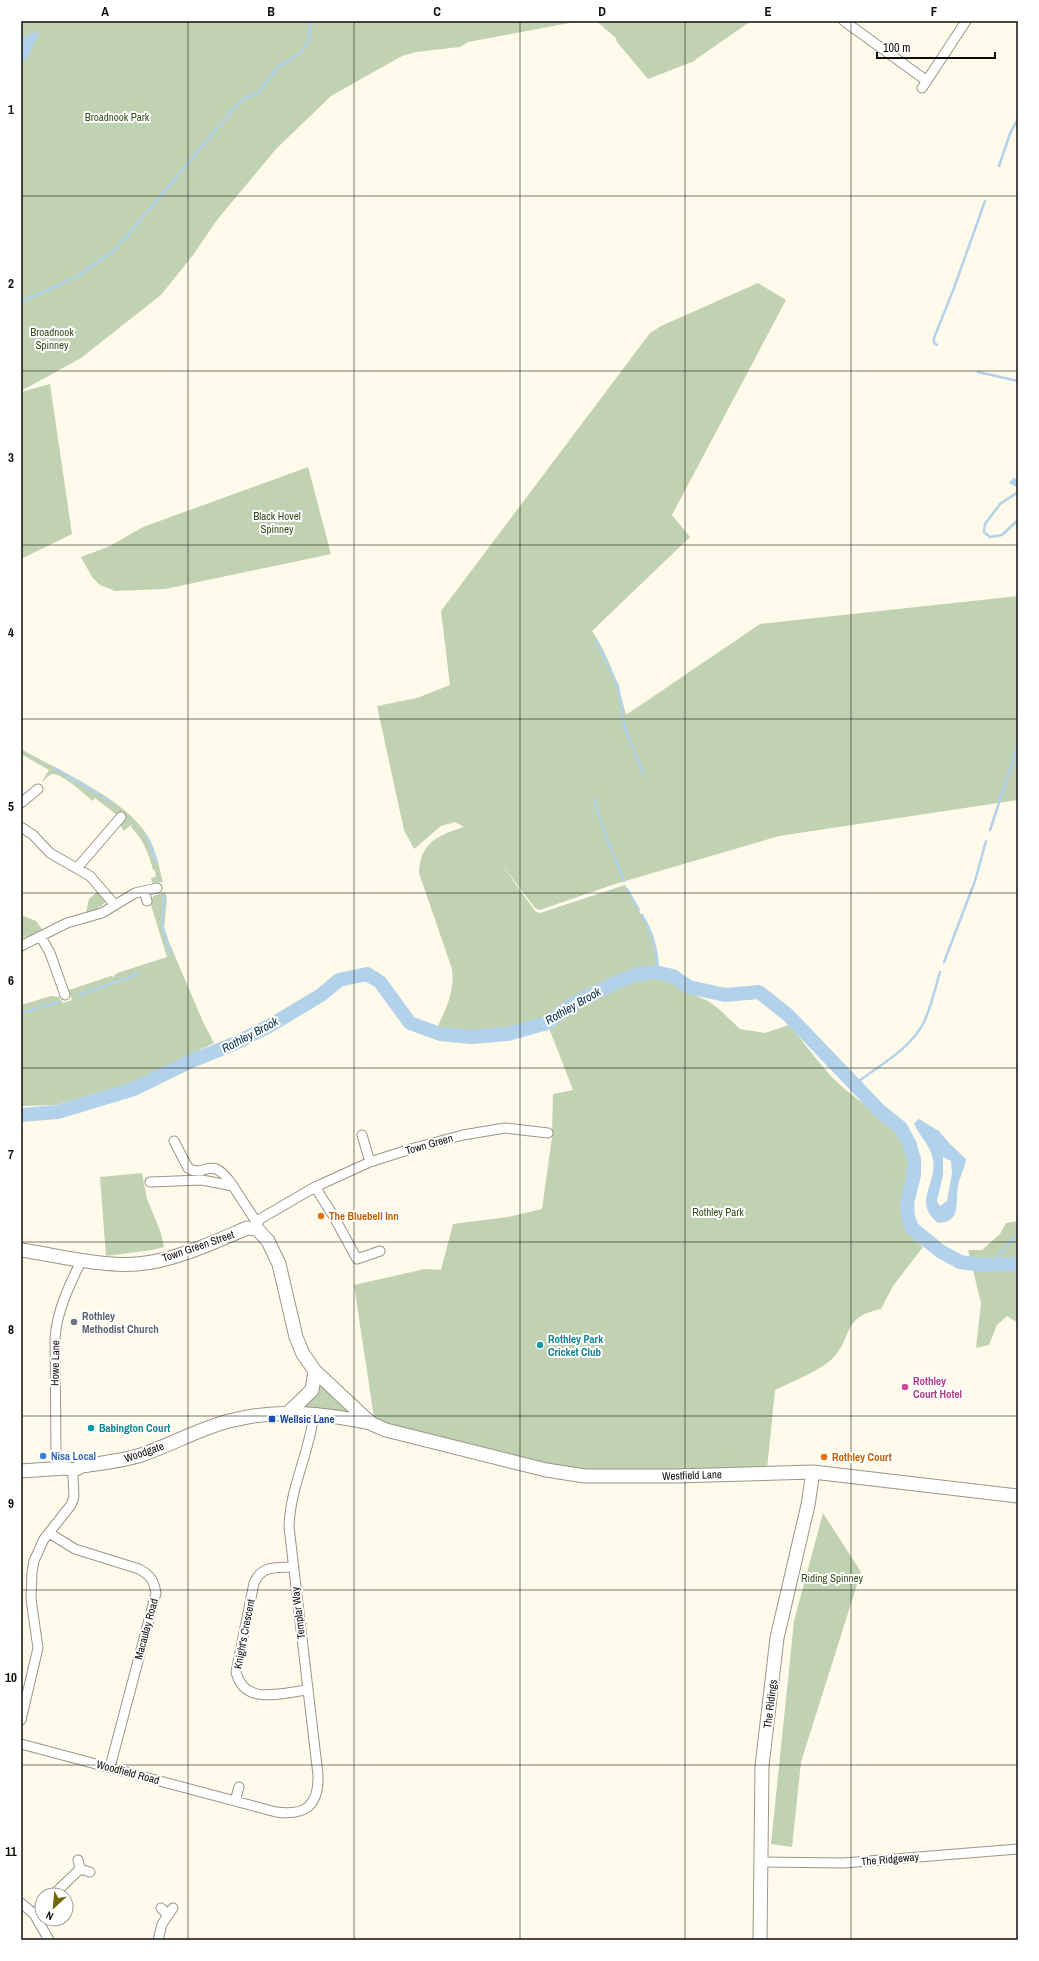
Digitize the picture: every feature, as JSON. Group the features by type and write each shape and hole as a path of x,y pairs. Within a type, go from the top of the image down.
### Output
{"street":[{"path":"844,21 924,85 966,21"},
{"path":"22,801 38,789"},
{"path":"77,868 118,829 121,817"},
{"path":"21,827 32,835 50,853 77,868 100,886 115,905"},
{"path":"21,946 59,926 99,914 126,898 157,888"},
{"path":"144,891 146,901"},
{"path":"41,936 50,952 60,992"},
{"name":"Town Green","path":"315,1187 370,1162 463,1135 505,1128 548,1133"},
{"path":"362,1134 370,1162"},
{"path":"174,1146 188,1168 196,1171 211,1168 218,1169 225,1174 276,1257 296,1337 303,1354 315,1371 372,1424"},
{"path":"150,1182 202,1180 233,1186"},
{"path":"315,1187 334,1217 357,1259 380,1250"},
{"name":"Town Green Street","path":"21,1250 112,1264 142,1264 170,1257 256,1225 315,1187"},
{"name":"Howe Lane","path":"70,1469 60,1463 56,1454 55,1338 57,1323 64,1299 82,1259"},
{"path":"288,1413 312,1390 315,1371"},
{"name":"Woodgate","path":"21,1471 70,1469 142,1455 190,1434 229,1421 288,1413 314,1413 372,1424"},
{"name":"Templar Way","path":"304,1810 313,1801 318,1785 289,1527 290,1513 312,1429 314,1413"},
{"name":"Westfield Lane","path":"372,1424 386,1430 443,1445 546,1470 580,1475 605,1477 813,1472 1018,1496"},
{"path":"21,1720 38,1648 38,1635 31,1600 32,1572 40,1548 49,1532 72,1505 74,1497 73,1477 70,1469"},
{"name":"The Ridings","path":"760,1940 762,1766 777,1638 808,1506 813,1472"},
{"name":"Macaulay Road","path":"49,1532 75,1550 139,1569 148,1574 155,1584 156,1593 110,1767"},
{"name":"Knight's Crescent","path":"293,1567 264,1570 254,1583 236,1672 238,1681 243,1688 252,1693 260,1695 307,1690"},
{"name":"Woodfield Road","path":"21,1744 276,1812 296,1814 304,1810"},
{"path":"235,1801 238,1787"},
{"name":"The Ridgeway","path":"761,1862 844,1863 1018,1849"},
{"path":"60,1887 79,1865 90,1872"},
{"path":"21,1903 34,1914"},
{"path":"158,1940 162,1924 170,1912 161,1908"},
{"path":"42,1927 49,1940"}],"green space":[{"name":"Broadnook Park","path":"22,21 580,21 468,42 460,47 416,52 402,56 331,96 276,149 217,220 193,255 161,295 81,358 21,391"},
{"path":"596,21 751,21 692,62 648,79 617,42 616,38"},
{"name":"Rothley Park","path":"758,283 786,300 672,515 690,537 592,631 604,651 613,672 626,715 760,624 1018,596 1018,800 779,836 615,884 540,910 535,908 500,862 535,911 540,913 625,885 652,935 657,953 658,973 660,978 676,983 687,992 708,1001 719,1009 740,1029 765,1033 789,1025 831,1076 885,1121 900,1138 908,1159 908,1170 903,1203 905,1224 910,1234 923,1247 893,1286 881,1309 868,1313 853,1323 843,1344 832,1359 812,1373 775,1390 767,1469 583,1472 403,1431 374,1418 354,1285 425,1269 441,1270 453,1224 508,1217 542,1209 552,1137 553,1094 573,1090 547,1023 514,1032 480,1036 457,1036 435,1032 446,1009 451,994 453,978 452,969 419,873 420,863 427,847 432,842 446,833 464,827 455,822 441,826 414,849 404,830 377,706 417,698 450,685 441,611 650,333 661,326"},
{"path":"50,384 72,534 21,559 21,392"},
{"name":"Black Hovel Spinney","path":"308,467 331,554 165,589 115,591 100,585 92,577 81,557 110,546 143,527"},
{"path":"21,749 91,787 125,811 139,824 149,838 163,882 152,883 151,878 156,877 155,870 153,870 142,842 131,827 132,824 124,831 120,825 122,819 95,798 93,801 62,777 51,774 41,783 49,770 21,754"},
{"path":"98,891 105,899 105,903 97,909 86,913 89,899"},
{"path":"165,892 167,898 164,927 203,1022 214,1043 129,1084 56,1105 21,1106 21,1005 51,996 59,997 63,1003 72,1000 69,990 111,976 113,977 117,973 167,957 151,905 153,896"},
{"path":"21,915 36,921 42,929 28,937 21,938"},
{"path":"142,1173 147,1199 161,1233 164,1247 106,1256 100,1177"},
{"path":"1018,1221 1018,1323 1007,1316 997,1325 989,1345 976,1348 981,1303 968,1250 982,1250 1000,1234 1006,1223"},
{"path":"317,1380 351,1413 303,1409 302,1404"},
{"name":"Riding Spinney","path":"823,1513 861,1572 801,1762 792,1847 771,1844 794,1621"}],"water":[{"path":"35,32 39,34 29,55 21,65 21,38"},
{"path":"1013,478 1018,479 1018,488 1009,483"},
{"path":"919,1119 939,1131 966,1159 957,1193 956,1211 951,1219 946,1222 938,1223 930,1215 927,1208 926,1200 932,1177 933,1160 930,1150 914,1123","holes":["943,1157 951,1161 952,1173 947,1201 940,1206 937,1201 943,1175"]}],"waterway":[{"path":"21,302 76,277 115,250 237,105 242,100 259,92 278,67 302,52 309,39 311,21"},
{"path":"999,166 1011,131 1018,119"},
{"path":"937,345 934,343 934,338 954,288 985,201"},
{"path":"978,372 1018,381"},
{"path":"1018,492 1000,504 985,524 984,532 990,537 1002,535 1018,520"},
{"path":"596,641 618,686 625,729 633,748"},
{"path":"990,830 1015,755 1018,736"},
{"path":"635,753 644,775"},
{"path":"55,768 109,801"},
{"path":"594,800 600,818"},
{"path":"601,822 611,849"},
{"path":"147,837 157,862"},
{"path":"944,962 975,881 986,841"},
{"path":"613,853 624,881"},
{"path":"627,889 639,910"},
{"path":"164,895 162,927 170,952"},
{"path":"642,915 654,943 658,973"},
{"name":"Rothley Brook","path":"21,1115 58,1112 134,1089 189,1062 236,1043 271,1025 321,995 339,980 367,974 380,982 410,1023 440,1034 471,1037 508,1034 547,1023 574,1003 619,981 639,974 655,972 673,976 689,987 725,995 759,992 788,1015 880,1111 901,1128 910,1145 914,1160 914,1175 907,1203 908,1217 912,1228 940,1251 960,1262 982,1265 1018,1264"},
{"path":"855,1084 893,1057 911,1041 918,1032 929,1010 940,972"},
{"path":"79,995 139,974"},
{"path":"21,1013 59,1002"},
{"path":"990,1265 1018,1235"}],"place":[{"name":"The Bluebell Inn","path":"321,1216"},
{"name":"Rothley Methodist Church","path":"74,1322"},
{"name":"Rothley Park Cricket Club","path":"540,1345"},
{"name":"Rothley Court Hotel","path":"905,1387"},
{"name":"Wellsic Lane","path":"272,1419"},
{"name":"Babington Court","path":"91,1428"},
{"name":"Nisa Local","path":"43,1456"},
{"name":"Rothley Court","path":"824,1457"}],"park label":[{"name":"Broadnook Spinney","path":"52,338"}]}
